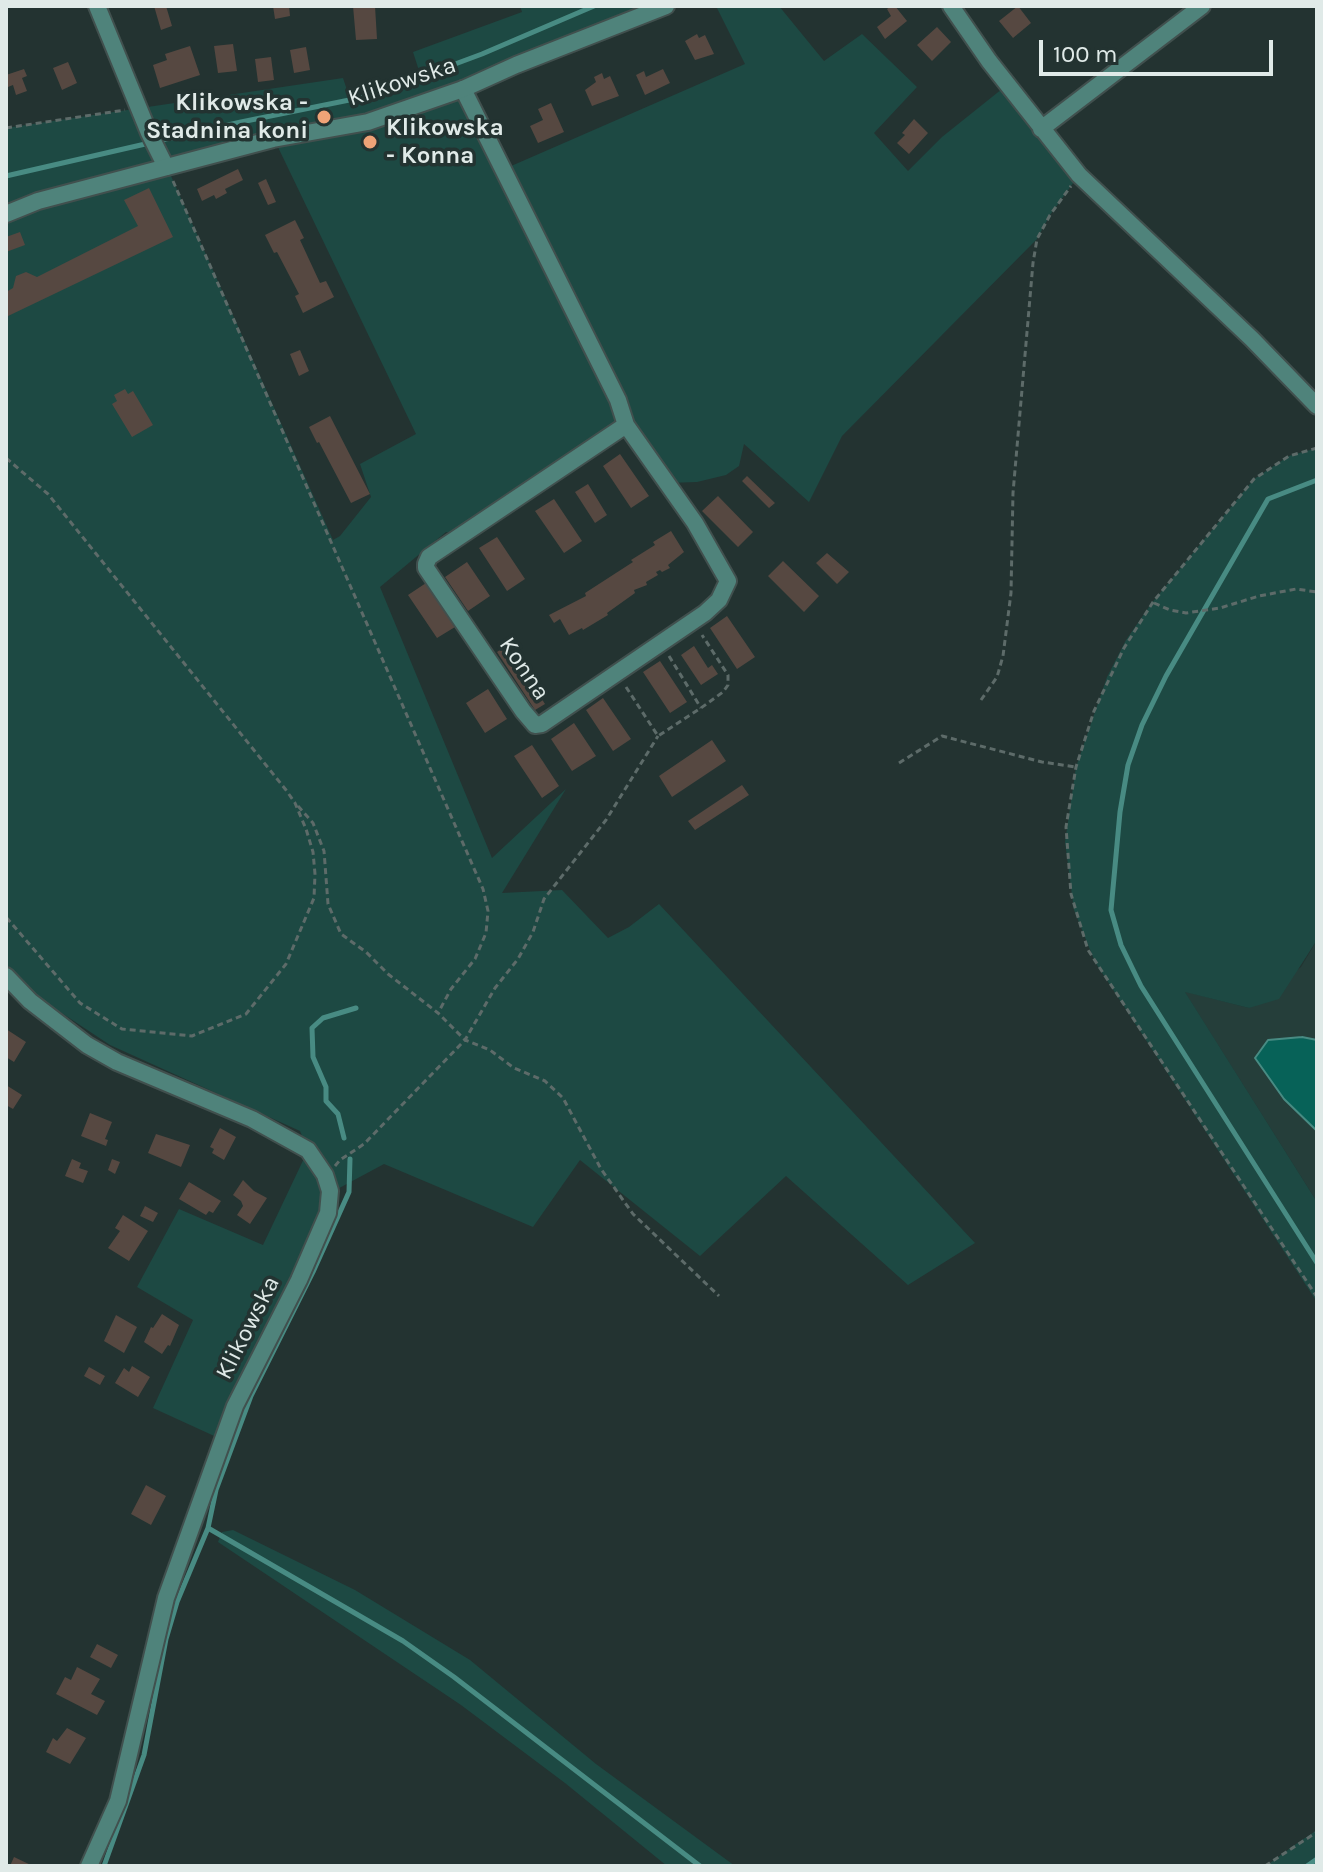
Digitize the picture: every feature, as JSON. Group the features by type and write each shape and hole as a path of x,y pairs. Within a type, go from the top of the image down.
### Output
{"street":[{"path":"97,6 166,167"},
{"name":"Klikowska","path":"6,214 38,201 273,139 368,122 463,89 529,59 666,6"},
{"path":"951,6 1041,129 1079,175 1231,318 1317,406"},
{"path":"1041,129 1202,6"},
{"name":"Konna","path":"463,89 618,400 626,425 695,523 728,581 719,600 693,622 542,724 531,723 426,568 429,557 626,425"},
{"path":"6,976 30,1001 87,1045 170,1087 275,1130 308,1150 326,1179"},
{"name":"Klikowska","path":"89,1866 118,1801 166,1598 235,1406 299,1280 328,1213 330,1191 326,1179"}],"path":[{"path":"6,128 141,108"},
{"path":"166,167 483,889 488,911 486,933 475,959 451,989 438,1013"},
{"path":"981,700 997,677 1003,656 1011,593 1013,493 1037,239 1079,175"},
{"path":"1317,448 1289,456 1254,479 1153,602 1124,648 1094,711 1076,767 1066,827 1071,894 1088,950 1317,1297"},
{"path":"6,458 48,494 313,823 324,851 328,904 341,934 438,1013 465,1040 490,1050 514,1068 545,1081 563,1098 601,1169 633,1214 719,1296"},
{"path":"1153,602 1186,613 1296,589 1317,592"},
{"path":"326,1179 340,1160 364,1144 465,1040 495,988 518,959 533,932 544,899 606,820 658,736 723,692 728,685 728,675 693,622"},
{"path":"660,643 701,708"},
{"path":"617,673 658,736"},
{"path":"899,763 942,736 1042,762 1076,767"},
{"path":"6,917 80,1003 122,1029 192,1036 246,1014 286,964 314,898 313,852 295,803"},
{"path":"1265,1866 1317,1832"}],"shaded area":[{"path":"520,6 666,6 463,89 502,170 745,64 716,6 779,6 824,61 862,34 917,87 874,133 908,171 942,137 1007,85 1079,175 1037,239 842,436 809,502 744,444 739,466 726,475 697,482 667,483 626,425 462,535 446,532 380,587 492,858 566,789 502,893 562,890 608,938 629,927 659,904 975,1243 908,1285 786,1176 700,1256 580,1160 533,1227 384,1164 330,1193 223,1440 153,1408 193,1320 137,1287 179,1209 263,1245 308,1150 300,1131 110,1045 45,1002 6,968 6,128 343,78 351,102 421,77 413,52 522,12","holes":["276,143 416,434 360,464 371,497 340,536 333,540 167,167"]},
{"path":"1317,448 1317,940 1279,999 1249,1008 1185,992 1317,1202 1317,1302 1095,962 1074,910 1065,842 1076,767 1107,677 1126,640 1151,604 1254,479 1289,456"},
{"path":"1317,940 1317,1202 1184,991 1249,1008 1301,967"},
{"path":"1302,1037 1317,1040 1317,1131 1284,1099 1255,1058 1268,1040"},
{"path":"233,1530 355,1590 470,1660 596,1764 735,1866 667,1866 565,1783 461,1705 218,1542 222,1532"},
{"path":"1317,1830 1317,1866 1266,1866 1296,1844"}],"building":[{"path":"154,6 166,6 172,26 161,30"},
{"path":"273,6 289,6 290,16 275,19"},
{"path":"353,6 375,6 377,39 356,40"},
{"path":"895,6 907,21 885,39 877,27 891,16 887,9"},
{"path":"1018,6 1031,23 1013,38 999,21"},
{"path":"937,27 951,42 932,61 917,45"},
{"path":"697,34 699,38 705,35 714,54 695,60 685,41"},
{"path":"233,44 237,71 218,73 214,46"},
{"path":"190,46 200,75 160,88 153,65 167,60 165,54"},
{"path":"306,47 310,70 294,73 290,50"},
{"path":"271,57 274,80 258,82 255,59"},
{"path":"68,62 77,83 62,90 53,68"},
{"path":"24,69 27,76 22,78 27,91 16,95 13,85 8,87 6,75"},
{"path":"663,69 670,83 645,95 636,75 644,71 646,77"},
{"path":"602,73 604,79 610,76 619,96 592,106 585,90 596,82 594,77"},
{"path":"551,103 564,132 538,143 530,126 543,120 538,109"},
{"path":"914,119 928,133 909,154 897,143"},
{"path":"238,169 243,180 225,189 227,193 216,199 214,195 202,201 197,189"},
{"path":"266,179 276,202 268,205 258,183"},
{"path":"149,188 173,237 6,317 6,292 13,288 16,276 26,272 37,277 138,226 124,200"},
{"path":"295,220 304,238 300,240 320,283 326,281 334,297 303,313 295,296 299,294 265,235"},
{"path":"20,232 25,245 6,252 6,237"},
{"path":"300,350 309,371 299,376 290,354"},
{"path":"125,389 128,394 133,391 153,425 132,437 112,404 117,401 114,395"},
{"path":"330,416 370,494 351,503 309,427"},
{"path":"620,454 649,496 631,508 603,466"},
{"path":"747,476 775,503 769,508 742,481"},
{"path":"588,484 607,515 595,523 575,492"},
{"path":"718,496 753,532 738,547 702,511"},
{"path":"554,499 582,541 564,553 535,511"},
{"path":"671,531 684,552 668,565 670,568 656,572 658,575 646,582 647,585 634,590 635,593 608,615 583,630 569,635 560,619 554,623 549,615 586,596 585,593 633,562 631,560 655,545 653,542"},
{"path":"497,537 525,579 507,591 479,548"},
{"path":"827,553 849,572 837,584 816,563"},
{"path":"783,561 819,596 804,612 768,576"},
{"path":"467,562 490,596 468,611 445,577"},
{"path":"426,583 455,627 437,638 408,595"},
{"path":"727,616 755,657 737,669 710,628"},
{"path":"507,645 545,704 535,710 497,652"},
{"path":"694,646 708,668 712,665 718,674 701,685 681,655"},
{"path":"660,661 687,702 670,713 643,672"},
{"path":"488,689 507,719 485,733 466,703"},
{"path":"603,698 631,739 613,751 586,710"},
{"path":"574,723 596,756 572,771 551,739"},
{"path":"712,740 726,761 672,797 659,776"},
{"path":"532,745 559,786 542,798 514,756"},
{"path":"742,785 749,795 695,830 688,821"},
{"path":"6,1029 26,1042 14,1062 6,1057"},
{"path":"6,1085 22,1095 13,1109 6,1105"},
{"path":"90,1113 112,1122 105,1139 108,1140 106,1146 81,1136"},
{"path":"220,1128 236,1137 224,1160 212,1153 214,1149 210,1147"},
{"path":"156,1134 190,1145 181,1167 148,1153"},
{"path":"72,1159 81,1163 79,1168 88,1171 83,1183 65,1176"},
{"path":"112,1159 120,1162 115,1174 108,1170"},
{"path":"243,1180 267,1198 250,1224 237,1215 243,1206 233,1195"},
{"path":"189,1182 221,1201 213,1213 209,1211 206,1215 179,1199"},
{"path":"145,1206 158,1213 153,1222 140,1216"},
{"path":"123,1215 148,1231 129,1261 108,1248 120,1231 115,1228"},
{"path":"162,1314 179,1325 170,1346 162,1354 144,1342"},
{"path":"116,1315 137,1327 124,1353 104,1341"},
{"path":"132,1366 150,1377 138,1397 115,1383 124,1368 129,1372"},
{"path":"89,1367 105,1376 100,1385 84,1376"},
{"path":"146,1485 166,1496 151,1525 131,1514"},
{"path":"97,1644 118,1655 111,1668 90,1657"},
{"path":"77,1667 100,1679 91,1694 105,1701 97,1715 56,1694 65,1677 71,1680"},
{"path":"67,1728 86,1738 70,1764 46,1752 53,1738 57,1741"},
{"path":"14,1857 33,1866 10,1866"}],"waterway":[{"path":"6,176 369,96 482,54 594,6"},
{"path":"1317,480 1268,499 1166,676 1142,725 1128,765 1120,812 1111,910 1121,945 1141,986 1317,1263"},
{"path":"344,1138 338,1114 326,1101 326,1087 313,1057 312,1028 323,1018 356,1008"},
{"path":"208,1528 216,1490 251,1396 349,1192 350,1159"},
{"path":"104,1866 144,1755 166,1639 177,1602 208,1528 403,1641 700,1866"},
{"path":"1307,1866 1317,1859"}],"place":[{"name":"Klikowska - Stadnina koni","path":"324,117"},
{"name":"Klikowska - Konna","path":"370,142"}]}
